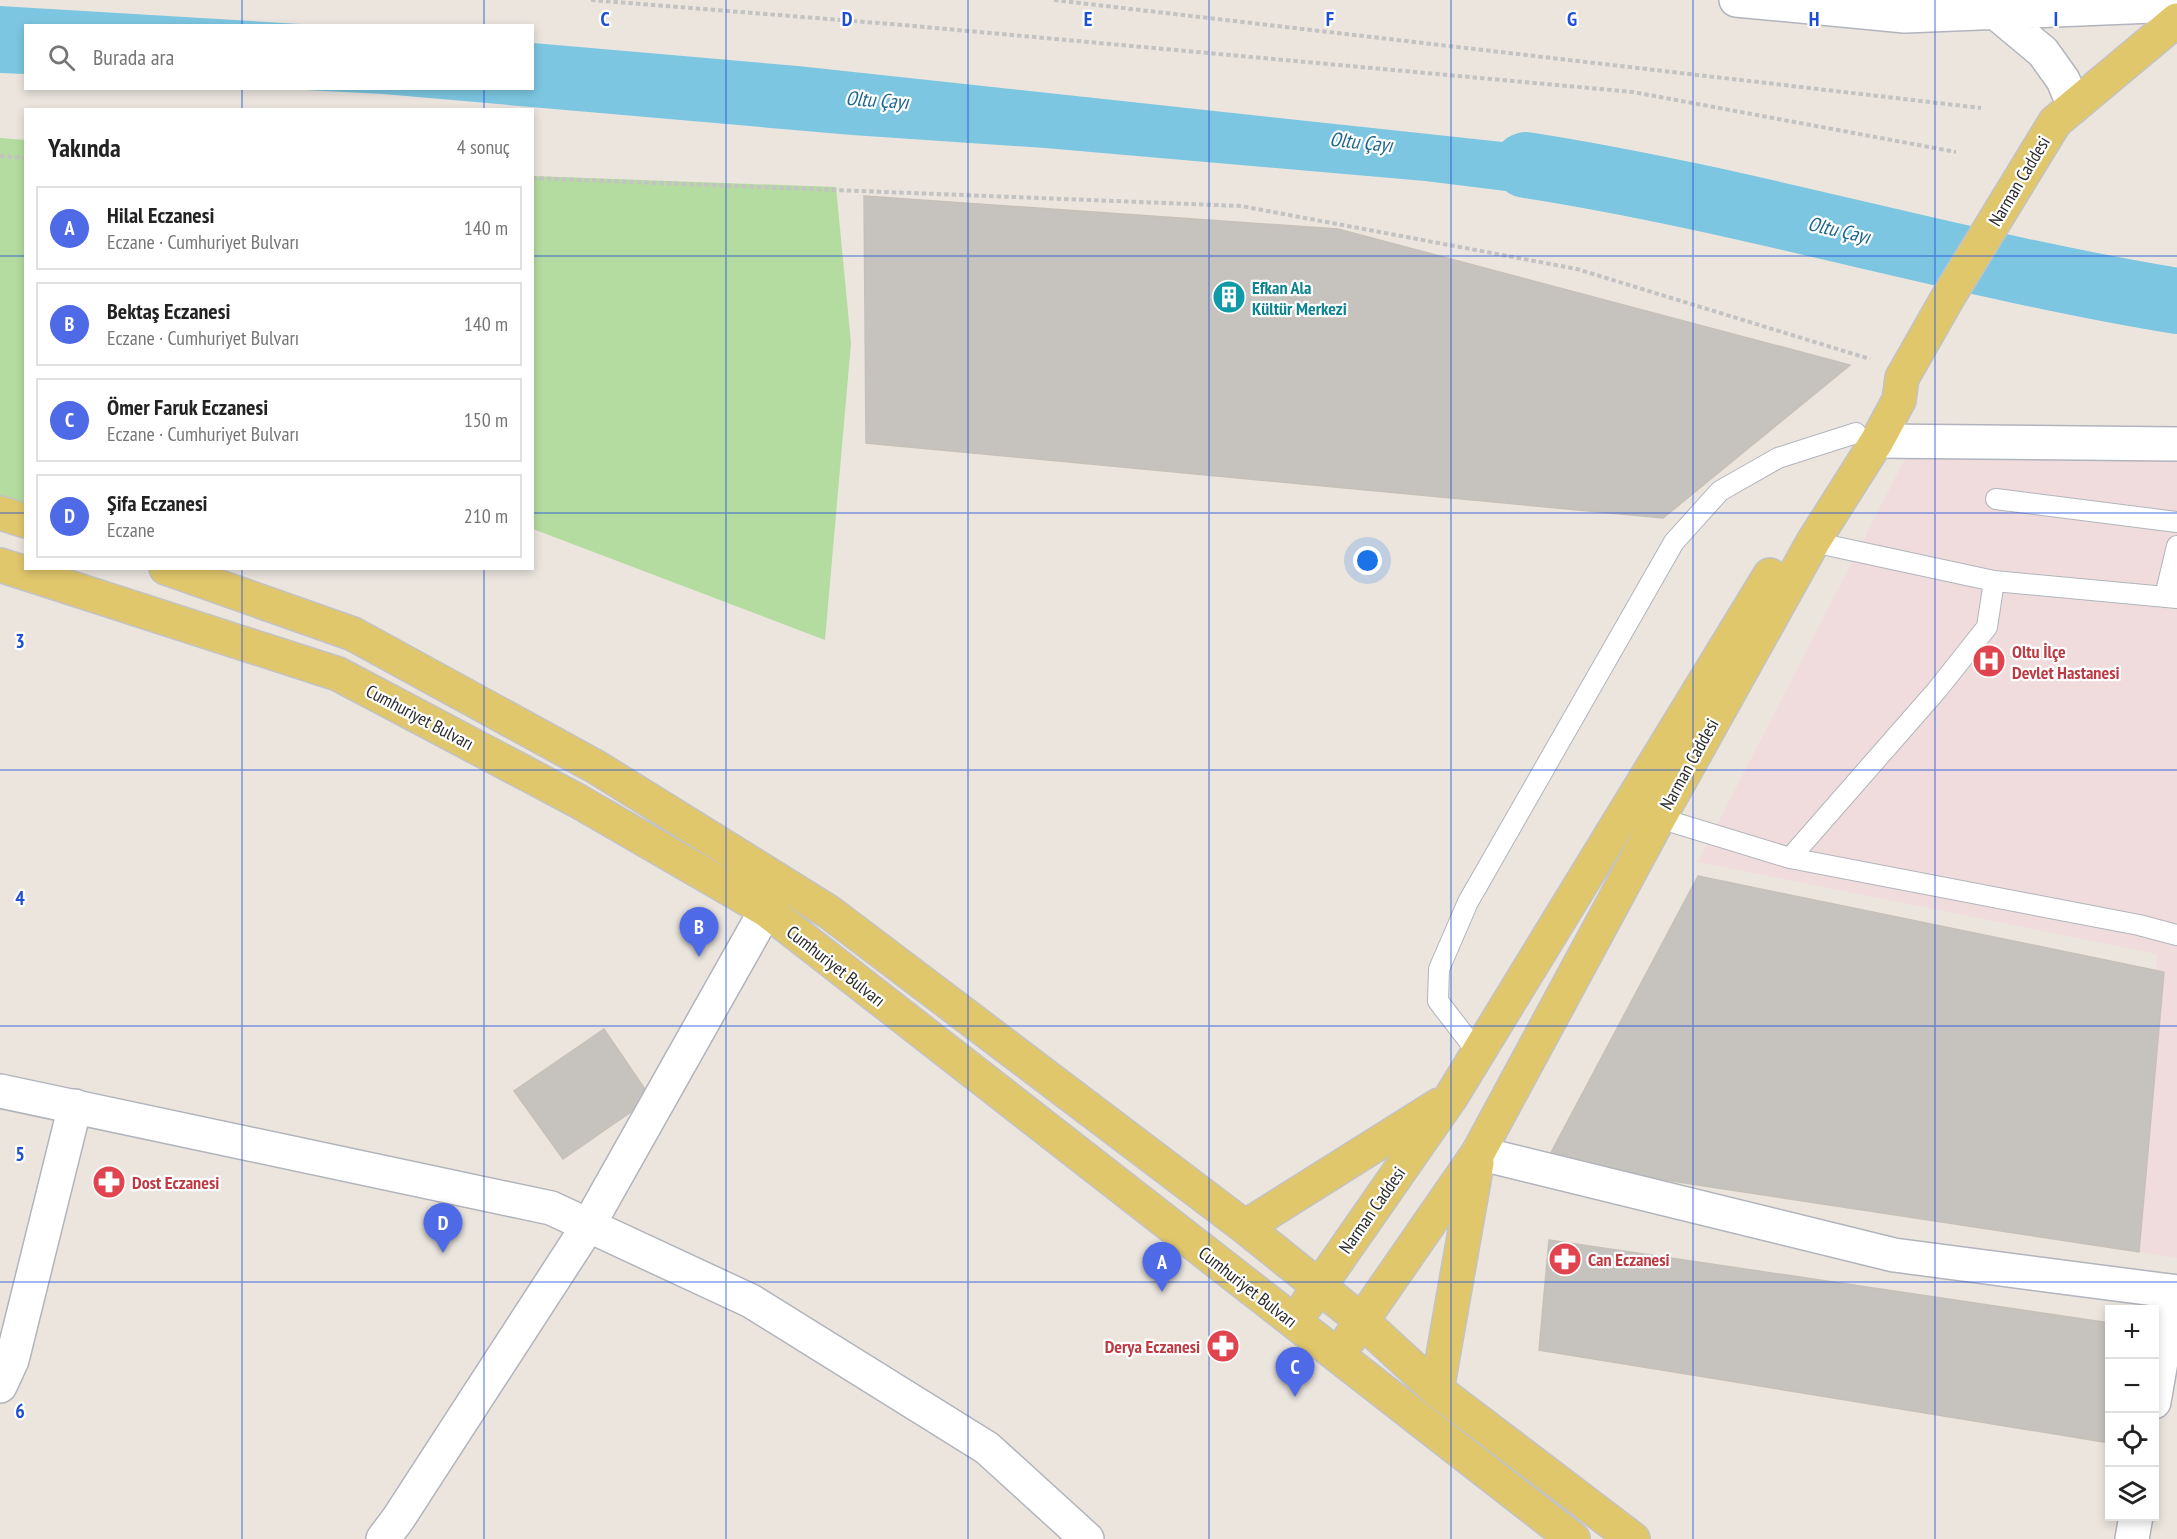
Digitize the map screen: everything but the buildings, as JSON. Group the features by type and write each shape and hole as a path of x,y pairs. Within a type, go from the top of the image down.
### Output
{"main road":[{"name":"Narman Caddesi","path":"1294,1323 1451,1097 1867,437 1899,400 1902,378 1947,300 2065,114 2177,20"},
{"name":"Narman Caddesi","path":"1338,1357 1478,1153 1659,818 1813,542 1867,437"},
{"path":"0,513 24,520"},
{"name":"Cumhuriyet Bulvarı","path":"0,565 338,674 578,801 766,910 1573,1539"},
{"name":"Cumhuriyet Bulvarı","path":"172,570 353,634 596,767 828,912 1245,1227 1362,1321 1437,1390 1632,1539"},
{"name":"Narman Caddesi","path":"1245,1227 1451,1097"},
{"name":"Narman Caddesi","path":"1437,1390 1478,1153"}],"street":[{"path":"1736,0 1905,16 2128,3 2177,5"},
{"path":"1995,12 2043,52 2063,80 2065,114"},
{"path":"1867,437 2177,444"},
{"path":"382,1539 398,1519 588,1226 766,910"},
{"path":"0,1090 551,1208 752,1301 987,1448 1087,1539"},
{"path":"0,1386 12,1360 75,1106"},
{"path":"1478,1153 1894,1255 2175,1292 2159,1376"},
{"path":"2132,1539 2135,1521"}],"lane":[{"path":"1478,1053 1438,1001 1439,969 1468,903 1674,542 1720,491 1778,458 1867,437"},
{"path":"1996,499 2177,522"},
{"path":"1813,542 1994,581 2171,597 2177,546"},
{"path":"1790,858 1937,690 1987,627 1994,581"},
{"path":"1659,818 1790,858 2139,925 2177,935"}],"path":[{"path":"591,0 903,25 1633,92 1956,152"},
{"path":"1054,0 1981,108"},
{"path":"0,156 24,158"},
{"path":"534,178 1241,206 1577,269 1870,360"}],"shaded area":[{"name":"Oltu İlçe Devlet Hastanesi","path":"1907,455 2177,461 2177,1258 2139,1252 2157,954 1698,862"}],"green space":[{"path":"0,138 24,140 24,508 0,501"},
{"path":"534,176 836,187 851,343 825,640 534,529"}],"water":[{"path":"0,6 300,24 24,24 24,74 0,73"},
{"path":"534,43 798,66 1613,154 1619,205 1425,181 1045,148 852,135 383,94 305,90 534,90"}],"waterway":[{"name":"Oltu Çayı","path":"1526,165 1608,179 1770,213 2014,269 2177,301"}],"place":[{"name":"Efkan Ala Kültür Merkezi","path":"1229,297"},
{"name":"Oltu İlçe Devlet Hastanesi","path":"1989,661"},
{"name":"Bektaş Eczanesi","path":"699,957"},
{"name":"Dost Eczanesi","path":"109,1182"},
{"name":"Şifa Eczanesi","path":"443,1253"},
{"name":"Can Eczanesi","path":"1565,1259"},
{"name":"Hilal Eczanesi","path":"1162,1292"},
{"name":"Derya Eczanesi","path":"1223,1346"},
{"name":"Ömer Faruk Eczanesi","path":"1295,1397"}]}
